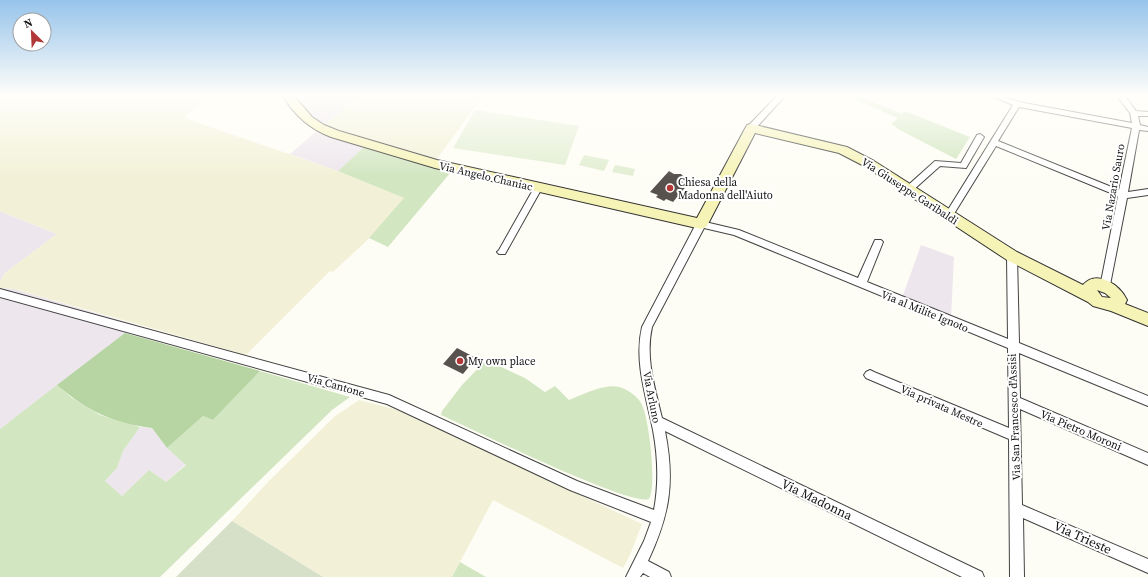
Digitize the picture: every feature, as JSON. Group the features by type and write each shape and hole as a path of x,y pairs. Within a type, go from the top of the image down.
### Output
{"street":[{"name":"Via Angelo Chaniac","path":"311,123 326,131 434,164 701,224"},
{"path":"701,224 751,128 756,123"},
{"path":"949,215 1006,123"},
{"path":"1115,123 1148,129"},
{"name":"Via Nazario Sauro","path":"1100,287 1124,195 1136,127 1135,123"},
{"name":"Via Giuseppe Garibaldi","path":"751,128 843,150 870,164 1012,256 1060,280 1100,287 1103,304 1116,303 1148,320"},
{"path":"908,190 938,163 963,166 980,136"},
{"path":"994,142 1124,195 1148,192"},
{"path":"502,252 538,188"},
{"name":"Via al Milite Ignoto","path":"701,224 736,232 1148,401"},
{"name":"Via Arluno","path":"633,577 640,564 658,517 664,484 663,458 644,356 644,335 701,224"},
{"path":"861,284 878,242"},
{"name":"Via San Francesco d'Assisi","path":"1012,256 1012,346 1017,509 1017,577"},
{"name":"Via Cantone","path":"0,293 389,400 574,486 658,517"},
{"name":"Via privata Mestre","path":"870,374 1014,436"},
{"name":"Via Pietro Moroni","path":"1014,401 1148,459"},
{"name":"Via Madonna","path":"657,421 976,577"},
{"name":"Via Trieste","path":"1017,509 1148,566"},
{"path":"640,564 664,577"}],"shaded area":[{"path":"320,123 327,123 323,126"},
{"path":"319,129 367,145 338,171 290,154"},
{"path":"0,211 57,234 5,273 0,282"},
{"path":"921,245 954,257 951,318 902,298"},
{"path":"0,288 14,289 137,325 0,429"},
{"path":"140,427 152,428 167,448 186,464 166,482 149,470 122,496 105,481 117,468 123,451"}],"green space":[{"path":"0,123 198,123 338,171 404,198 376,232 333,272 330,271 246,355 14,289 0,288 0,282 5,273 57,234 0,211"},
{"path":"327,123 463,123 436,160 323,126"},
{"path":"468,123 559,123 579,126 565,165 453,148"},
{"path":"935,123 970,137 956,159 891,124"},
{"path":"364,147 451,172 388,247 369,238 404,198 338,171"},
{"path":"584,155 609,160 604,171 579,165"},
{"path":"615,165 635,169 633,176 612,172"},
{"path":"125,333 260,371 213,420 203,416 167,448 152,428 125,423 101,414 79,402 57,385"},
{"path":"486,360 525,378 545,392 555,386 569,400 594,390 614,386 626,390 636,396 645,413 651,452 652,481 649,499 636,498 583,479 549,465 441,415 442,411 462,385"},
{"path":"260,371 350,397 332,410 160,577 0,577 0,429 57,385 72,398 100,415 140,427 123,451 117,468 105,481 122,496 149,470 166,482 186,465 167,448 203,416 213,420"},
{"path":"359,400 407,414 642,524 630,555 623,568 493,500 452,577 323,577 232,521 268,482 334,417"},
{"path":"232,521 323,577 176,577"},
{"path":"460,562 486,577 452,577"}],"building":[{"name":"Chiesa della Madonna dell'Aiuto","path":"669,171 674,174 681,174 686,179 684,182 689,183 673,202 666,199 664,201 656,197 658,195 650,192"},
{"name":"My own place","path":"457,348 476,358 463,374 443,364"}],"place":[{"name":"Chiesa della Madonna dell'Aiuto","path":"670,188"},
{"name":"My own place","path":"460,361"}]}
